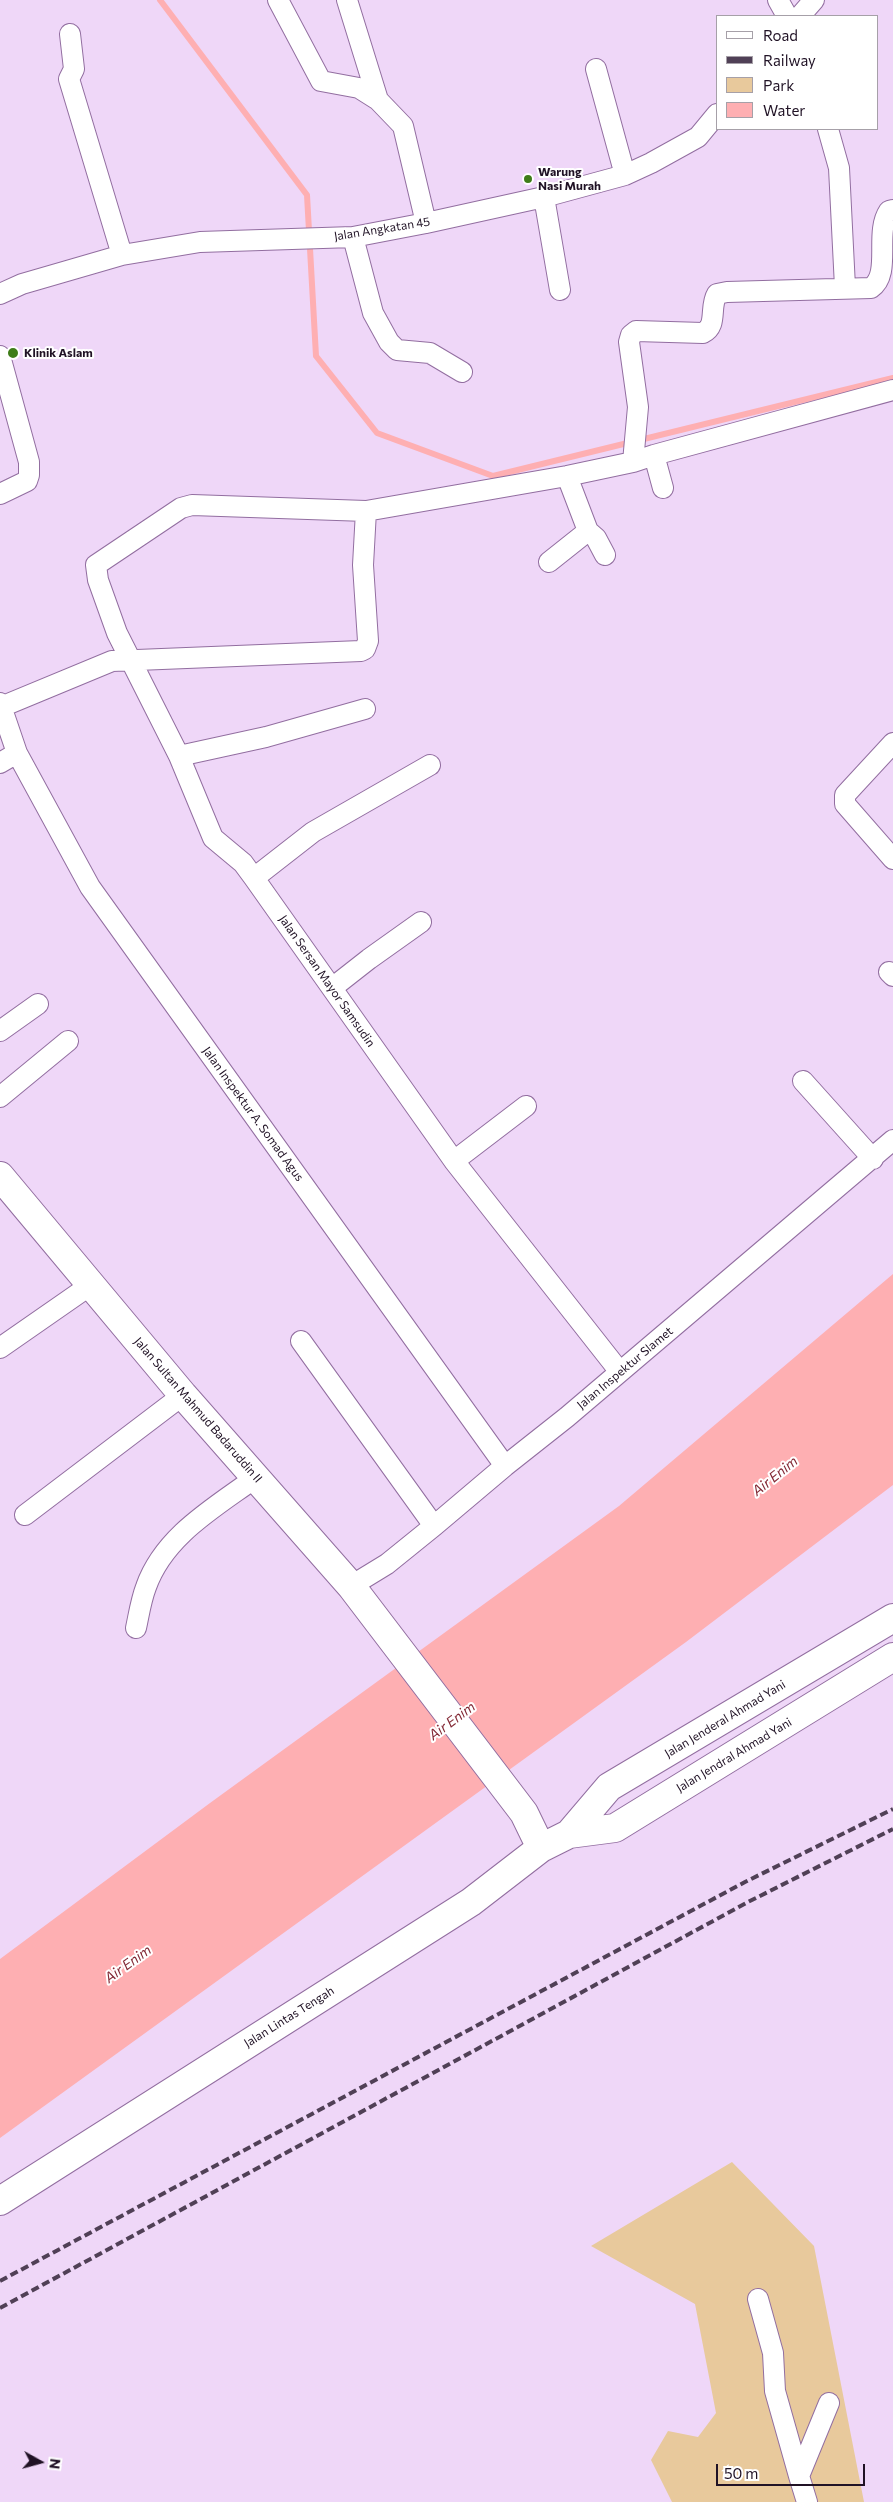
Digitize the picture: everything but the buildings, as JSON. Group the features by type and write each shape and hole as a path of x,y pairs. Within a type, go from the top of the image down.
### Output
{"highway":[{"name":"Jalan Sultan Mahmud Badaruddin II","path":"0,1176 183,1395 351,1586 394,1645 524,1813 541,1848"},
{"name":"Jalan Jenderal Ahmad Yani","path":"569,1834 609,1787 893,1618"},
{"name":"Jalan Jendral Ahmad Yani","path":"569,1834 615,1828 893,1657"},
{"name":"Jalan Lintas Tengah","path":"0,2201 471,1902 541,1848 569,1834"}],"street":[{"path":"278,0 321,80 359,88 378,100 403,126 426,223"},
{"path":"347,0 378,100"},
{"path":"778,0 786,15"},
{"path":"801,15 814,0"},
{"path":"70,34 74,69 69,79 122,255"},
{"path":"596,69 625,174"},
{"name":"Jalan Angkatan 45","path":"0,294 22,284 122,255 200,242 353,237 426,223 544,196 625,174 651,163 698,137 716,115"},
{"path":"828,130 839,168 845,287"},
{"path":"544,196 560,290"},
{"path":"633,458 638,406 629,342 631,335 636,331 703,333 709,330 712,324 713,301 718,294 727,292 845,287 871,288 878,284 881,276 884,218 889,211 893,210"},
{"path":"353,237 373,313 389,342 397,350 430,353 462,372"},
{"path":"0,356 29,462 29,475 27,481 0,494"},
{"path":"1,705 112,661 361,651 365,649 368,641 363,565 366,511 567,476 633,458 654,455 893,390"},
{"path":"654,455 663,488"},
{"path":"567,476 588,531 596,538 605,555"},
{"name":"Jalan Sersan Mayor Samsudin","path":"366,511 192,505 181,508 101,560 96,565 95,572 117,633 179,756 213,838 243,863 454,1161 620,1372"},
{"path":"549,562 588,531"},
{"name":"Jalan Inspektur A. Somad Agus","path":"1,705 17,753 90,887 505,1466"},
{"path":"179,756 266,737 365,710"},
{"path":"893,743 845,795 845,804 893,858"},
{"path":"0,763 17,753"},
{"path":"254,878 313,832 430,766"},
{"path":"332,988 369,959 422,922"},
{"path":"0,1031 38,1004"},
{"path":"0,1096 68,1041"},
{"path":"803,1081 873,1159"},
{"path":"454,1161 526,1106"},
{"name":"Jalan Inspektur Slamet","path":"351,1586 387,1564 434,1526 620,1372 873,1159 893,1140"},
{"path":"0,1348 92,1284"},
{"path":"301,1342 434,1526"},
{"path":"25,1515 183,1395"},
{"path":"136,1628 146,1586 156,1565 177,1537 255,1478"},
{"path":"758,2299 773,2354 775,2391 806,2502"},
{"path":"799,2476 828,2403"}],"green space":[{"path":"732,2162 814,2246 864,2502 672,2502 651,2460 668,2431 698,2437 716,2413 695,2304 591,2246"}],"water":[{"name":"Air Enim","path":"893,1274 893,1485 686,1642 0,2138 0,1959 210,1803 619,1506"}],"waterway":[{"path":"160,0 307,195 316,356 377,433 493,476 893,378"}],"railway":[{"path":"0,2281 745,1882 893,1809"},
{"path":"0,2308 748,1902 893,1829"}],"place":[{"name":"Warung Nasi Murah","path":"528,179"},
{"name":"Klinik Aslam","path":"13,353"}]}
